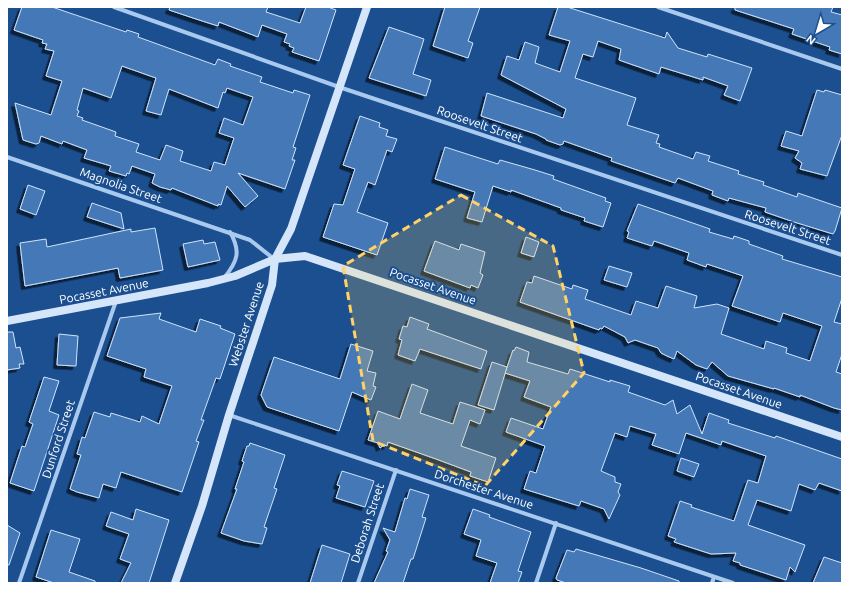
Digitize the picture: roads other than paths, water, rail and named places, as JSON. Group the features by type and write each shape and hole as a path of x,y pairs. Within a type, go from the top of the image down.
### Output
{"main road":[{"name":"Webster Avenue","path":"175,583 202,506 229,415 272,285 275,259 291,229 367,7"},
{"name":"Pocasset Avenue","path":"7,321 222,280 275,259 305,256 842,437"}],"street":[{"name":"Roosevelt Street","path":"114,7 339,87 842,255"},
{"path":"658,7 842,69"},
{"name":"Magnolia Street","path":"7,157 229,232 250,240 275,259"},
{"path":"222,280 236,261 236,243 229,232"},
{"name":"Dunford Street","path":"19,583 116,301"},
{"name":"Dorchester Avenue","path":"229,415 732,583"},
{"name":"Deborah Street","path":"358,583 396,470"},
{"path":"536,583 556,523"},
{"path":"712,583 714,577"}]}
